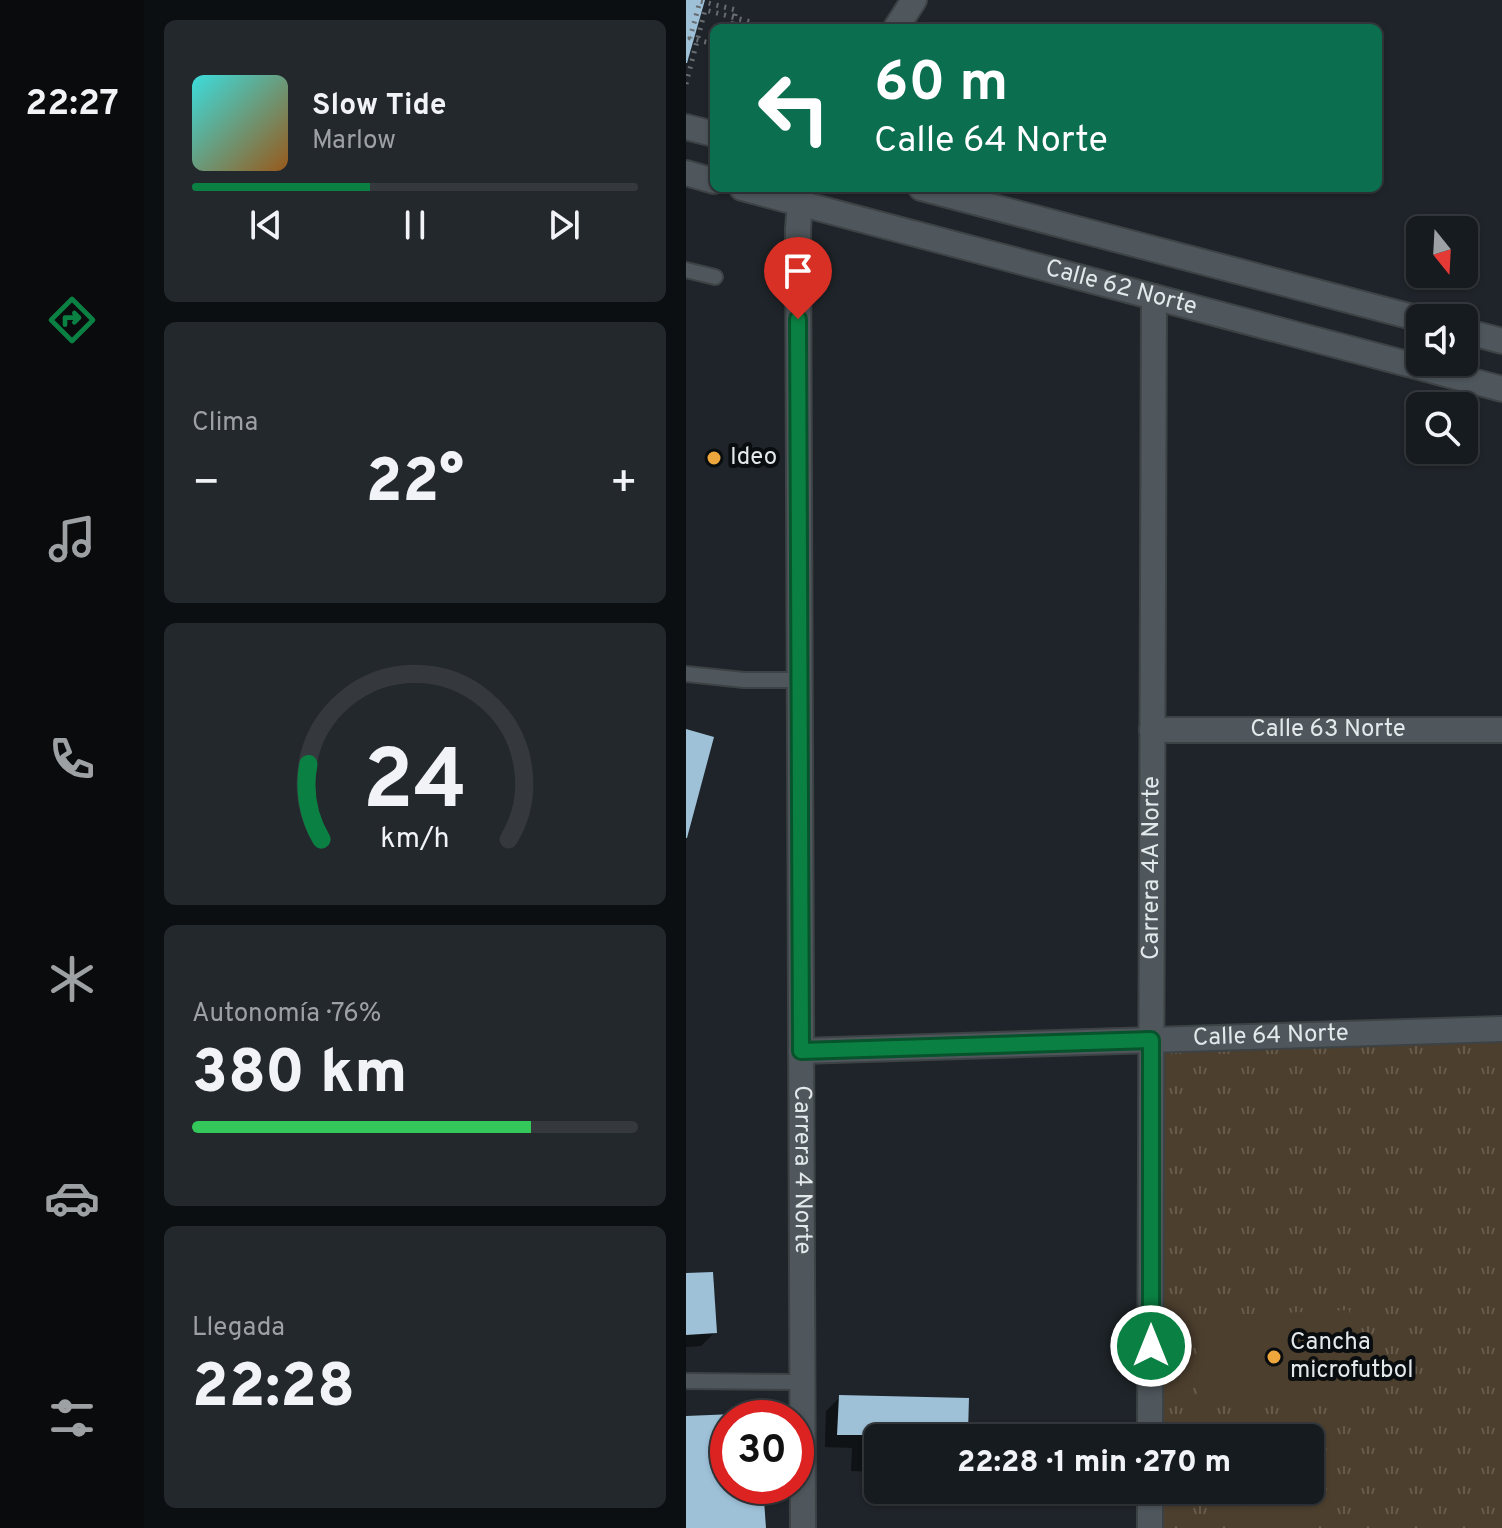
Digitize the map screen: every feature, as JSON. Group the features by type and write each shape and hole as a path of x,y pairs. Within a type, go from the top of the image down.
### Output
{"street":[{"path":"899,24 914,0"},
{"path":"686,127 710,133"},
{"path":"686,173 710,180"},
{"name":"Calle 62 Norte","path":"775,192 800,195 1154,297 1502,389"},
{"name":"Calle 62 Norte","path":"936,192 1406,315"},
{"name":"Carrera 4 Norte","path":"800,195 803,1528"},
{"name":"Carrera 4A Norte","path":"1150,1424 1154,297"},
{"path":"1478,335 1502,341"},
{"name":"Calle 63 Norte","path":"1152,730 1502,730"},
{"name":"Calle 64 Norte","path":"801,1051 1502,1029"},
{"path":"1150,1504 1150,1528"}],"lane":[{"path":"686,270 715,277"},
{"path":"686,674 744,680 800,680"},
{"path":"686,1381 802,1382"}],"path":[{"path":"710,43 690,38 700,1 736,10 733,24"},
{"path":"686,84 705,10 750,24"}],"green space":[{"path":"1502,1029 1502,1528 1150,1528 1150,1504 1324,1504 1324,1424 1150,1424 1151,1040"},
{"name":"Cancha microfutbol","path":"1349,1310 1352,1398 1199,1403 1195,1317"},
{"path":"1239,1504 1314,1504 1319,1528 1245,1528"}],"building":[{"path":"686,0 705,0 687,63 686,63"},
{"path":"686,729 714,737 687,838 686,838"},
{"path":"713,1272 717,1333 686,1335 686,1273"},
{"path":"839,1395 969,1398 968,1424 864,1424 864,1435 837,1435"},
{"path":"710,1415 710,1504 764,1504 766,1528 686,1528 686,1416"}],"place":[{"name":"Ideo","path":"714,458"},
{"name":"Cancha microfutbol","path":"1274,1357"}],"route":[{"path":"798,319 801,1051 1151,1040 1151,1346"}]}
